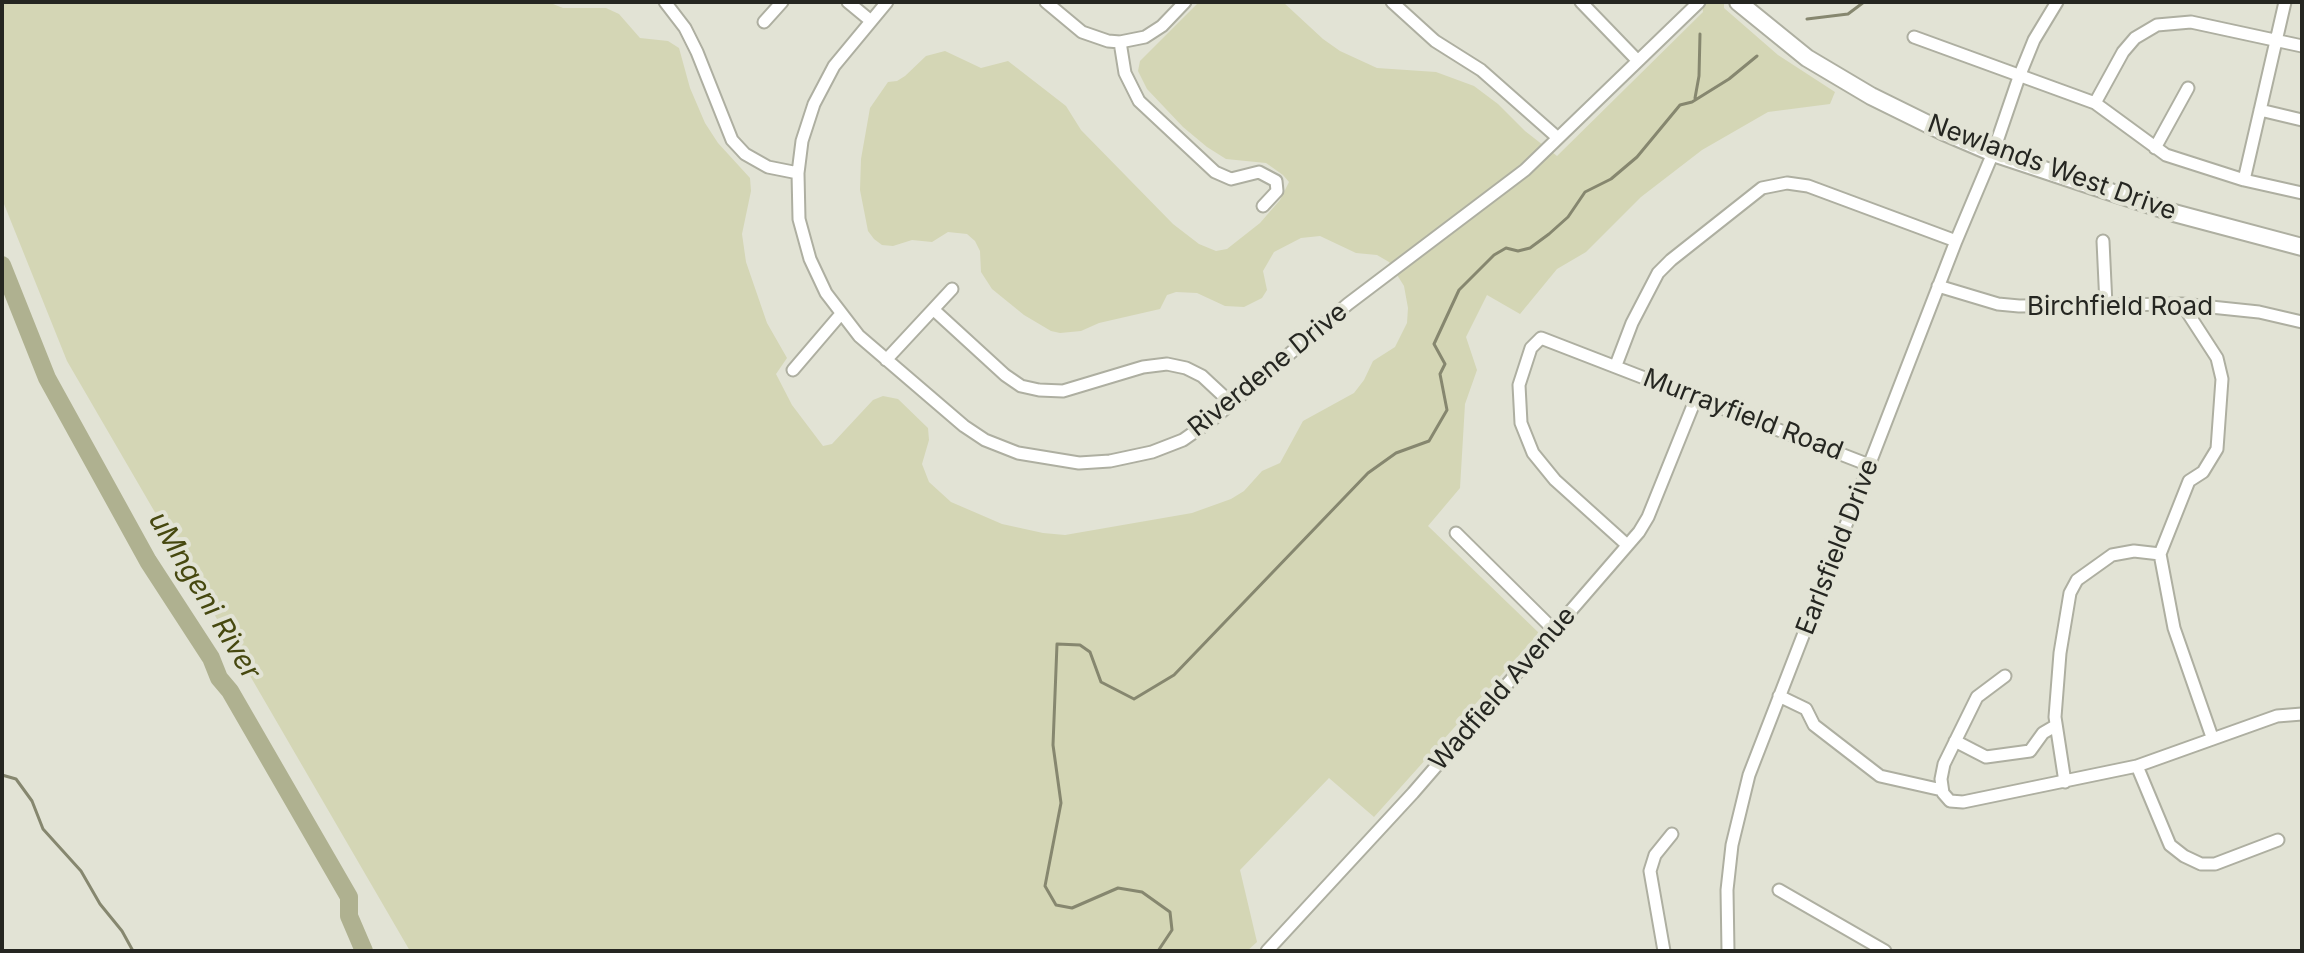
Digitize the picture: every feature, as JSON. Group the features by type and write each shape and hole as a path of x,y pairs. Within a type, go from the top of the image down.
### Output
{"street":[{"path":"665,2 685,28 697,52 732,140 745,154 768,167 798,173"},
{"path":"764,22 782,2"},
{"path":"848,2 871,21"},
{"name":"Riverdene Drive","path":"887,2 843,54 822,86 802,141 798,173 799,219 810,259 840,315 886,360 964,426 985,440 1018,453 1079,463 1110,461 1152,452 1183,440 1213,419 1348,304 1525,170 1699,2"},
{"path":"1046,2 1082,32 1120,42 1145,37 1162,26 1185,2"},
{"path":"1392,2 1435,41 1481,70 1558,138"},
{"path":"1581,2 1637,60"},
{"name":"Newlands West Drive","path":"1738,2 1807,58 1845,81 1909,116 1993,153 2174,213 2302,247"},
{"name":"Earlsfield Drive","path":"1728,951 1727,890 1739,810 1749,775 1938,286 1993,153 2019,77 2034,40 2057,2"},
{"path":"2244,180 2285,2"},
{"path":"2095,103 2123,52 2135,38 2157,25 2191,22 2302,46"},
{"path":"1914,37 2095,103 2166,155 2244,180 2302,193"},
{"path":"1120,42 1125,73 1139,101 1215,172 1231,179 1259,172 1276,181 1277,191 1263,206"},
{"path":"2155,148 2188,88"},
{"path":"2260,110 2302,120"},
{"path":"1616,365 1632,323 1658,273 1762,188 1787,183 1808,186 1956,241"},
{"path":"2103,241 2106,305"},
{"name":"Birchfield Road","path":"1938,286 1998,304 2182,304 2259,312 2302,322"},
{"path":"886,360 952,289"},
{"path":"2182,304 2217,358 2222,379 2217,449 2203,472 2189,481 2160,554 2174,628 2212,737"},
{"path":"934,310 1021,386 1063,391 1143,367 1167,364 1202,376 1231,403"},
{"path":"793,370 840,315"},
{"name":"Murrayfield Road","path":"1626,544 1555,480 1533,453 1521,423 1519,385 1531,348 1538,339 1547,339 1616,365 1869,465"},
{"name":"Wadfield Avenue","path":"1267,951 1413,793 1648,517 1696,398"},
{"path":"1456,533 1554,630"},
{"path":"2065,782 2055,726 2065,607 2077,580 2112,555 2134,551 2160,554"},
{"path":"2005,676 1977,697 1944,764 1942,790 1950,801 1963,802 2137,766 2277,716 2302,714"},
{"path":"1779,696 1806,709 1814,725 1880,776 1942,790"},
{"path":"1955,741 1986,757 2030,751 2043,733 2055,726"},
{"path":"2137,766 2170,845 2184,856 2201,864 2215,864 2278,840"},
{"path":"1664,951 1650,871 1655,855 1672,834"},
{"path":"1779,890 1885,951"}],"green space":[{"path":"2,2 548,2 563,8 606,8 619,14 640,38 668,41 679,48 690,88 705,123 718,143 750,178 751,191 742,234 746,262 767,323 787,358 776,374 792,405 823,446 832,444 873,400 883,396 898,399 928,428 929,440 922,464 929,482 951,502 1002,524 1065,535 1192,513 1244,491 1262,471 1280,463 1303,421 1354,393 1373,361 1395,347 1407,323 1404,286 1389,262 1377,255 1356,253 1320,236 1301,238 1274,252 1263,271 1267,290 1262,298 1244,307 1225,306 1197,293 1176,292 1167,295 1160,309 1099,323 1081,331 1051,331 1024,315 992,289 981,272 980,251 967,234 948,232 932,242 912,240 893,246 882,245 868,231 860,190 861,159 870,108 888,82 905,76 926,56 945,51 981,68 1008,61 1066,106 1081,130 1173,224 1199,244 1216,251 1227,249 1260,223 1280,200 1289,182 1266,163 1226,159 1207,147 1147,89 1138,71 1140,61 1199,2 1283,2 1340,51 1377,68 1436,72 1474,86 1557,156 1703,12 1702,2 1724,2 1724,8 1778,55 1835,92 1830,104 1768,112 1702,150 1641,197 1586,252 1557,269 1520,314 1487,295 1466,337 1477,370 1465,404 1460,488 1428,526 1539,633 1374,817 1329,778 1240,870 1257,942 1247,951 410,951 67,361 2,199"}],"waterway":[{"path":"1807,19 1848,14 1864,2"},
{"path":"1695,98 1700,34"},
{"path":"1158,951 1172,930 1170,912 1142,892 1118,888 1072,908 1056,905 1045,886 1061,803 1053,745 1057,644 1080,645 1090,652 1101,682 1134,699 1174,675 1368,473 1396,453 1429,441 1447,410 1440,374 1445,364 1434,344 1459,290 1494,255 1506,248 1518,251 1530,248 1549,234 1568,217 1585,192 1611,179 1637,157 1680,105 1692,102 1729,79 1757,56"},
{"name":"uMngeni River","path":"2,265 47,378 148,561 211,658 219,678 230,691 349,897 349,916 364,951"},
{"path":"2,775 16,779 32,801 43,829 81,871 133,951"}]}
